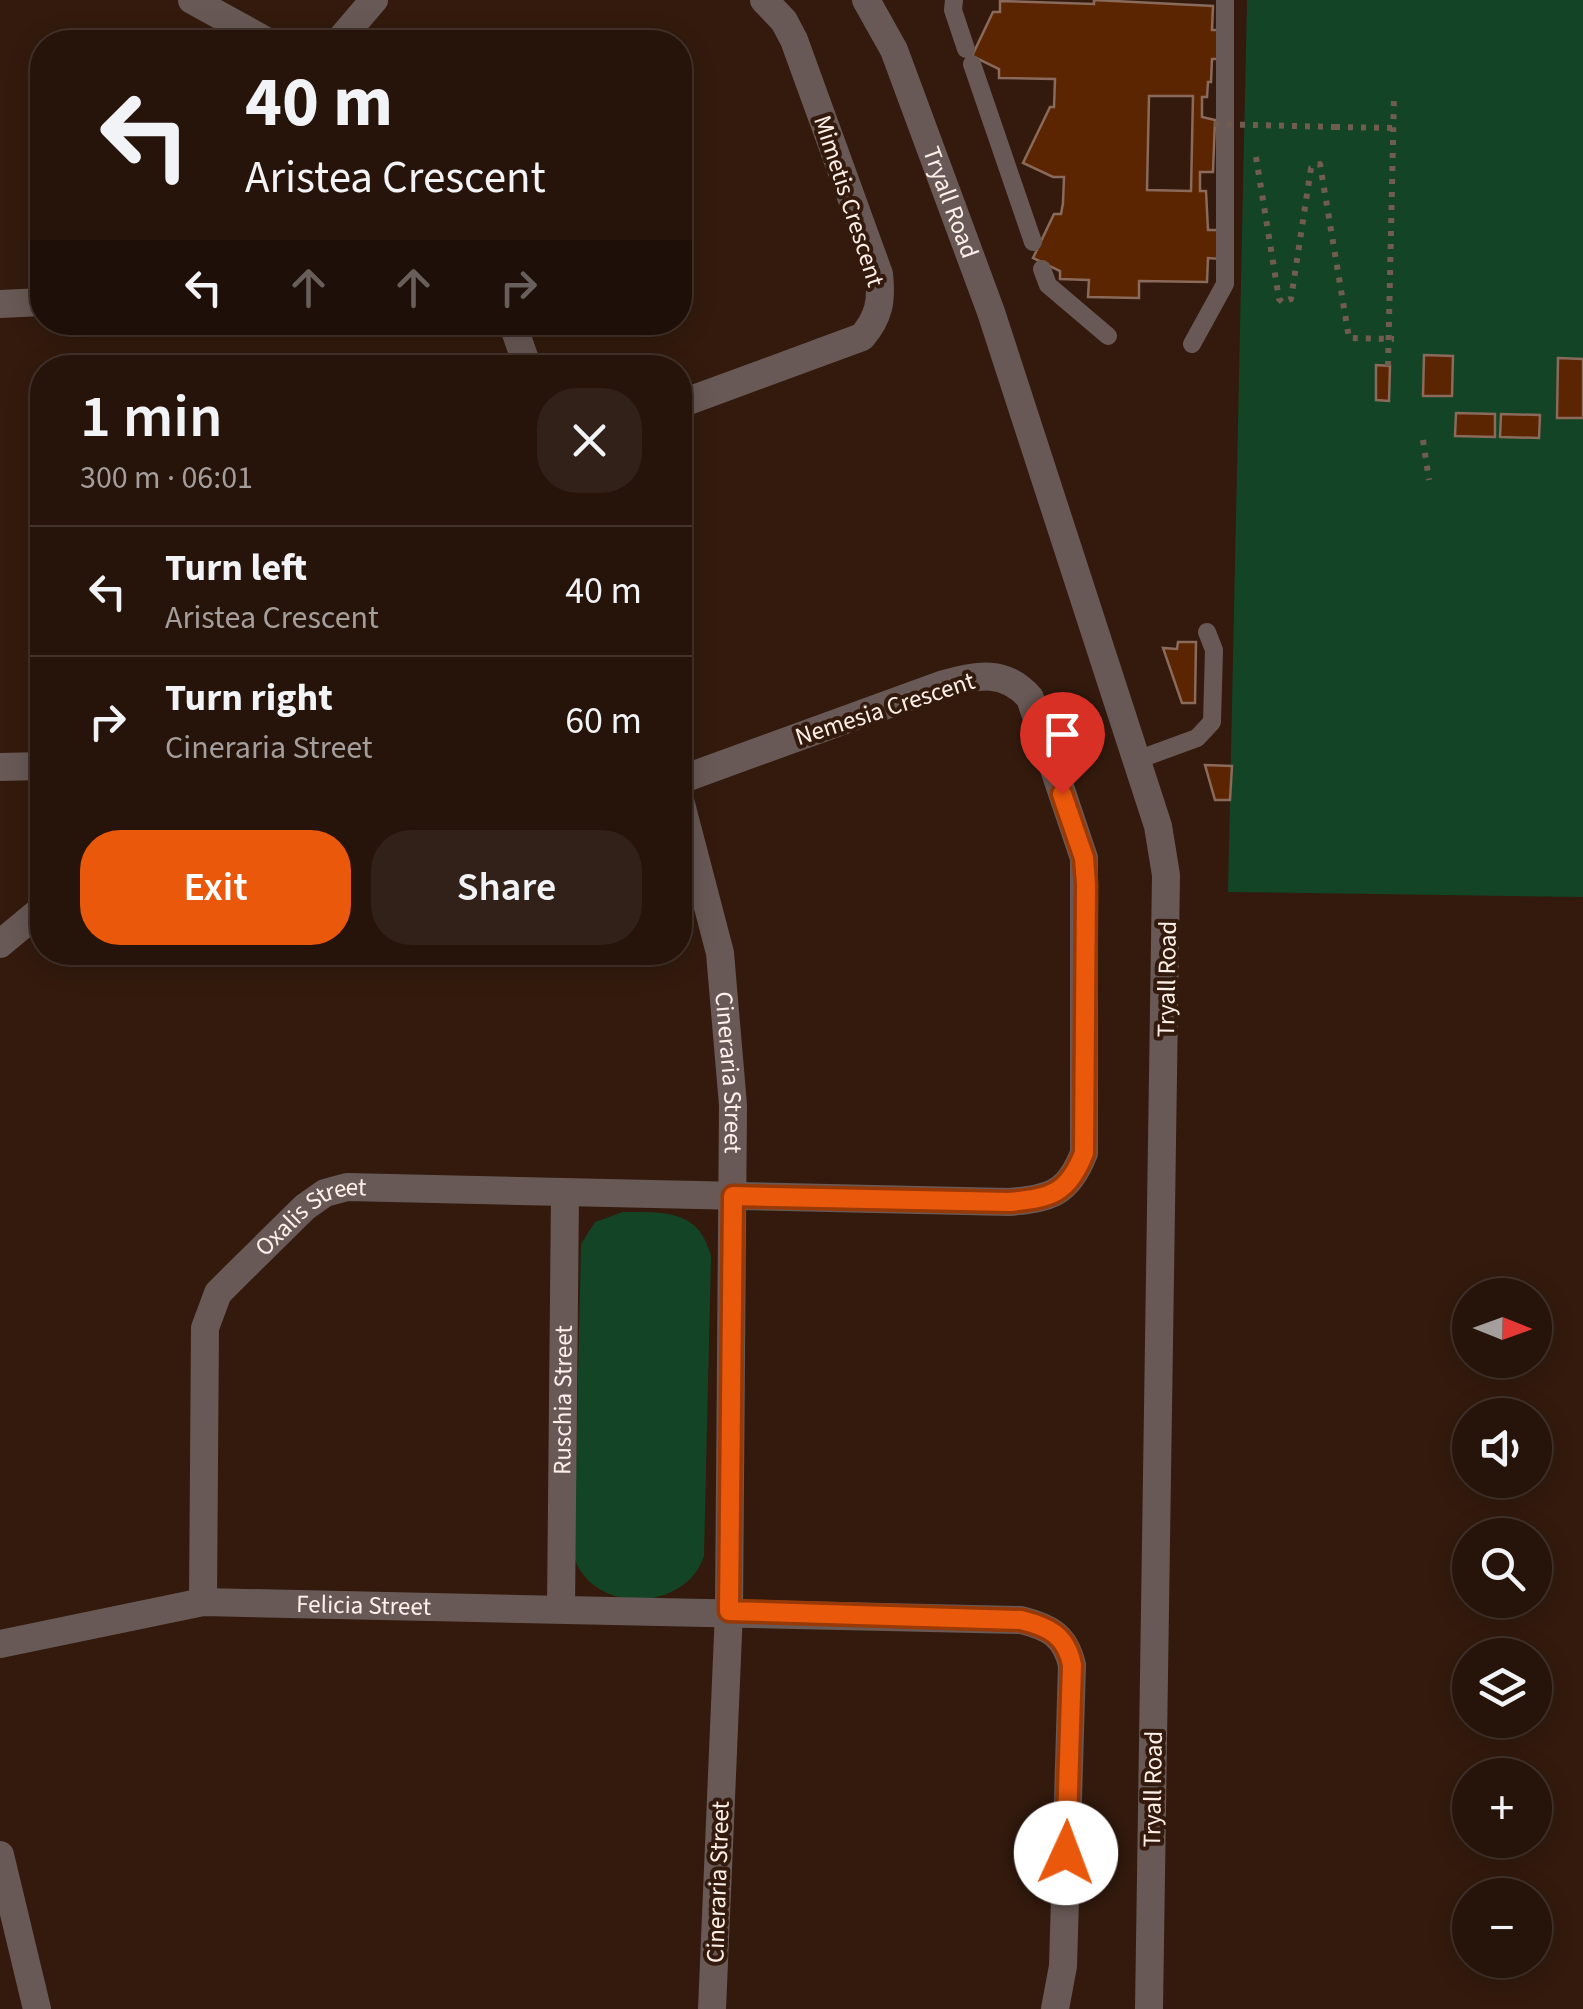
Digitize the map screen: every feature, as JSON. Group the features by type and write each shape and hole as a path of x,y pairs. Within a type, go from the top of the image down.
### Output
{"street":[{"path":"192,0 246,30"},
{"path":"348,30 374,0"},
{"name":"Mimetis Crescent","path":"692,400 862,337 875,321 881,298 879,274 794,40 784,20 764,0"},
{"name":"Tryall Road","path":"866,0 894,50 991,312 1158,826 1168,922 1149,2009"},
{"path":"0,304 30,303"},
{"name":"Nemesia Crescent","path":"692,776 944,684 976,676 999,676 1018,684 1030,698 1084,858 1084,1153 1075,1176 1060,1190 1039,1199 1009,1202 733,1196"},
{"path":"0,767 30,766"},
{"name":"Cineraria Street","path":"692,846 720,954 733,1105 729,1611 712,2009"},
{"path":"0,944 30,919"},
{"name":"Oxalis Street","path":"203,1602 206,1328 218,1294 306,1207 336,1190 378,1185 565,1194 733,1196"},
{"name":"Ruschia Street","path":"561,1608 565,1194"},
{"name":"Felicia Street","path":"0,1644 203,1602 1021,1620 1058,1634 1068,1647 1072,1665 1063,1966 1055,2009"},
{"path":"0,1855 38,2009"}],"lane":[{"path":"954,0 953,10 1033,242"},
{"path":"1192,344 1225,284 1219,121 1225,0"},
{"path":"1042,268 1048,285 1108,336"},
{"path":"1137,760 1198,738 1212,722 1214,650 1207,632"}],"path":[{"path":"1388,366 1394,96"},
{"path":"1219,121 1242,120 1252,131"},
{"path":"1219,121 1396,128"},
{"path":"1255,150 1279,300 1288,303 1290,298 1311,168 1320,164 1349,338 1391,338"},
{"path":"1423,440 1429,480"}],"green space":[{"path":"1247,0 1583,0 1583,897 1228,892"},
{"path":"623,1212 652,1212 689,1221 698,1229 711,1256 704,1556 694,1574 679,1588 639,1599 619,1597 600,1589 584,1576 574,1557 581,1244 595,1222"}],"building":[{"path":"1094,0 1213,6 1212,30 1224,30 1224,59 1212,59 1211,82 1207,97 1202,97 1202,117 1215,120 1213,172 1200,172 1200,191 1206,191 1208,230 1221,230 1220,259 1208,258 1207,282 1139,281 1139,298 1088,297 1089,280 1060,279 1060,271 1033,258 1054,214 1061,214 1063,203 1064,177 1053,177 1023,163 1050,107 1054,107 1055,79 999,78 999,69 972,56 993,12 1000,12 1000,1 1094,4","holes":["1149,96 1193,96 1191,191 1147,190"]},
{"path":"1424,355 1453,356 1452,396 1423,396"},
{"path":"1558,358 1583,359 1583,418 1557,418"},
{"path":"1376,365 1390,366 1389,401 1376,400"},
{"path":"1456,413 1495,414 1495,437 1455,436"},
{"path":"1501,414 1540,415 1539,438 1500,437"},
{"path":"1178,642 1196,642 1195,703 1182,703 1163,648 1177,649"},
{"path":"1205,765 1232,766 1230,800 1215,800"}],"route":[{"path":"1062,794 1084,858 1086,884 1084,1153 1075,1176 1060,1190 1039,1199 1009,1202 733,1196 729,1611 1021,1620 1058,1634 1068,1647 1072,1665 1066,1853"}]}
